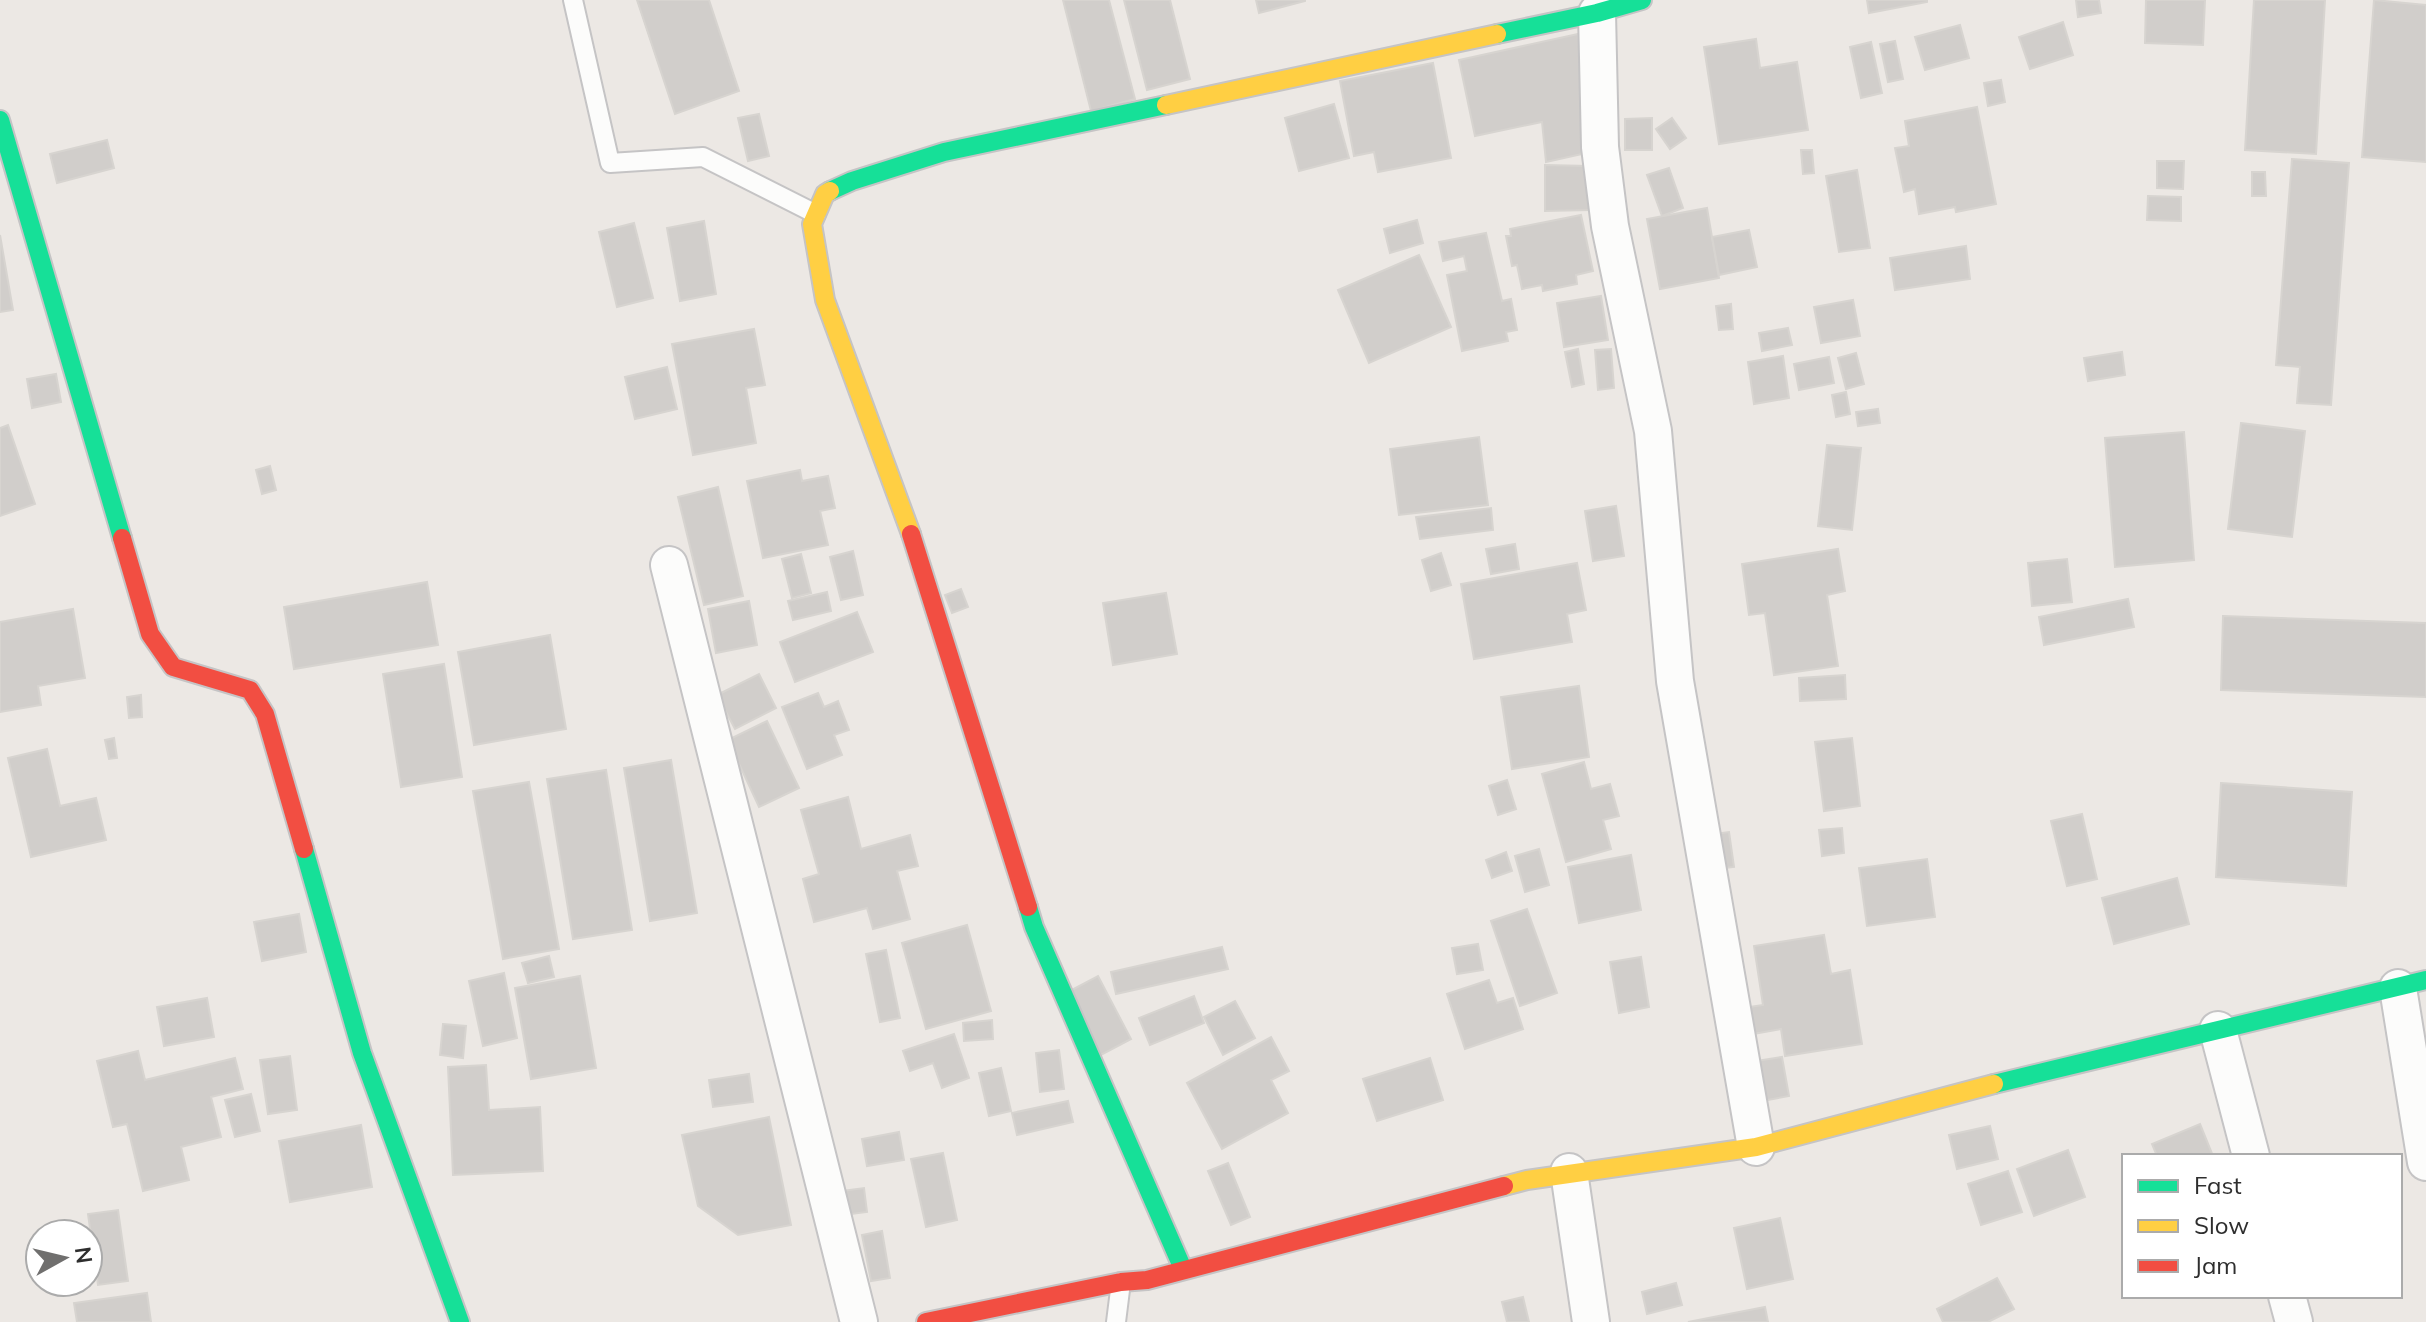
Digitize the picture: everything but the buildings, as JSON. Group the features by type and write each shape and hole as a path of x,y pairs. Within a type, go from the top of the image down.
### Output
{"street":[{"path":"1183,1269 1034,927 925,573 825,300 812,224 825,194 944,152 1597,13 1642,0"},
{"path":"1597,13 1600,147 1610,226 1653,431 1675,681 1756,1147"},
{"path":"0,120 150,634 173,667 250,690 265,714 362,1053 460,1322"},
{"path":"669,565 859,1322"},
{"path":"926,1322 1121,1282 1147,1280 1527,1180 1756,1147 1961,1092 2412,984 2426,1162"},
{"path":"2218,1030 2250,1154"},
{"path":"1569,1172 1591,1322"},
{"path":"2288,1298 2294,1322"}],"lane":[{"path":"573,0 610,163 703,157 816,214"},
{"path":"1116,1322 1121,1282"}],"traffic: fast":[{"path":"1497,34 1642,0"},
{"path":"830,191 944,152 1166,105"},
{"path":"0,120 122,538"},
{"path":"304,849 362,1053 460,1322"},
{"path":"1028,907 1183,1269"},
{"path":"1994,1084 2426,980"}],"traffic: slow":[{"path":"1166,105 1497,34"},
{"path":"830,191 825,194 812,224 825,300 911,534"},
{"path":"1504,1186 1527,1180 1756,1147 1994,1084"}],"traffic: jam":[{"path":"911,534 1028,907"},
{"path":"122,538 150,634 173,667 250,690 265,714 304,849"},
{"path":"926,1322 1121,1282 1147,1280 1504,1186"}]}
